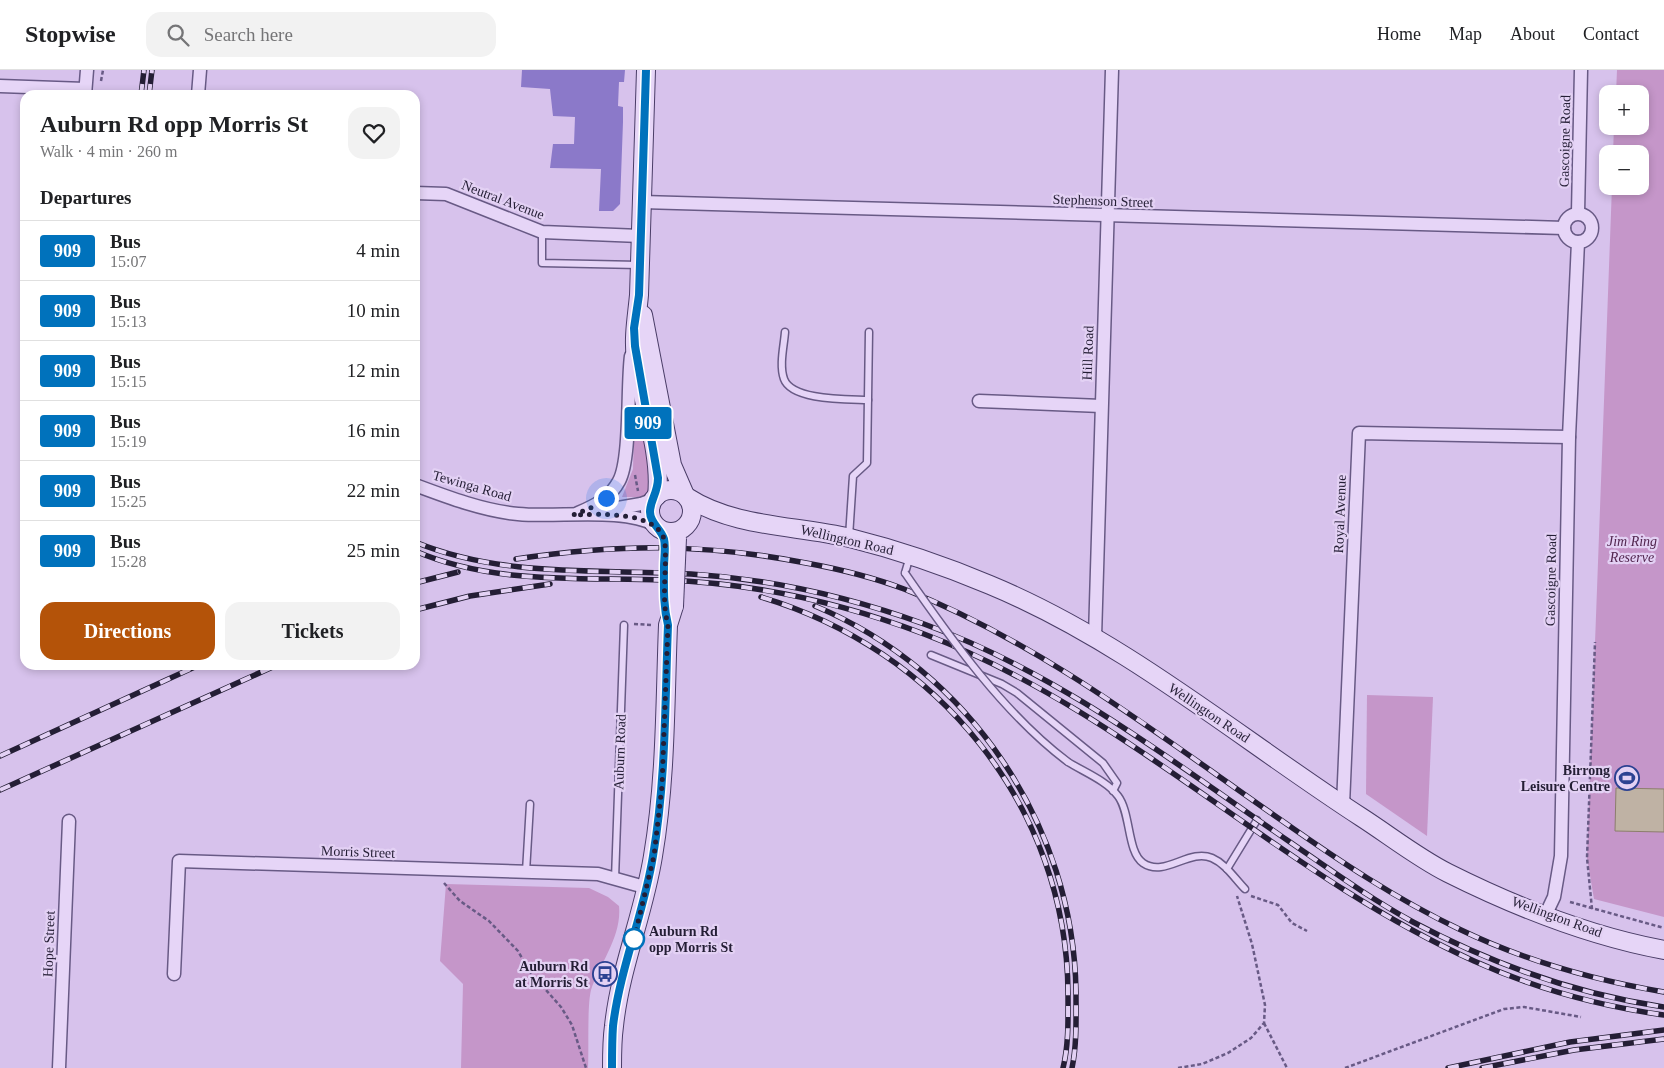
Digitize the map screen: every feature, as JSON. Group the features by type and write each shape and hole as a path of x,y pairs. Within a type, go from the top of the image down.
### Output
{"main road":[{"path":"646,70 639,295 634,328 636,360 657,470 650,496 650,514 671,531"},
{"path":"612,1068 614,1026 619,994 648,888 662,786 660,625 668,605 671,531 692,514 692,505 672,465 639,295"},
{"path":"650,496 670,490 686,496"},
{"name":"Wellington Road","path":"686,496 705,508 736,519 849,538 910,555 993,586 1095,637 1343,805 1446,872 1545,916 1632,944 1664,950"},
{"name":"Wellington Road","path":"671,531 705,521 736,519"}],"street":[{"path":"85,90 87,70"},
{"path":"198,90 200,70"},
{"name":"Hill Road","path":"1095,637 1098,596 1101,406 1112,70"},
{"name":"Gascoigne Road","path":"1578,214 1581,70"},
{"path":"0,86 57,90"},
{"name":"Neutral Avenue","path":"420,193 446,194 542,232 640,236"},
{"name":"Stephenson Street","path":"642,202 1107,217 1564,228"},
{"path":"1578,214 1587,216 1593,228 1587,240 1578,242 1567,236 1564,228 1570,216 1578,214"},
{"name":"Gascoigne Road","path":"1545,916 1554,897 1561,856 1569,437 1578,242"},
{"path":"578,515 606,498 622,474 626,454 629,373 634,328"},
{"path":"979,401 1101,406"},
{"name":"Royal Avenue","path":"1343,805 1358,433 1569,437"},
{"name":"Tewinga Road","path":"420,486 488,509 517,514 632,518 671,531"},
{"name":"Tewinga Road","path":"578,515 638,504 650,496"},
{"name":"Hope Street","path":"59,1068 69,820"},
{"name":"Morris Street","path":"174,974 179,861 598,874 648,888"}],"lane":[{"path":"542,232 542,263 640,265"},
{"path":"785,332 782,367 784,380 791,388 825,398 868,400"},
{"path":"849,538 853,476 867,462 869,332"},
{"path":"910,555 906,573 935,616 1018,719 1042,743 1113,791 1124,806 1136,854 1144,864 1160,867 1201,855 1213,858 1227,869 1245,889"},
{"name":"Auburn Road","path":"615,879 624,625"},
{"path":"932,655 1002,684 1017,693 1103,763 1116,783 1113,791"},
{"path":"526,872 530,804"},
{"path":"1227,869 1257,820"}],"path":[{"path":"634,471 650,496"},
{"path":"632,624 660,625"},
{"path":"1592,909 1587,858 1595,642"},
{"path":"442,870 443,881 460,901 506,937 518,951 530,972 561,1008 572,1025 586,1068"},
{"path":"1178,1068 1202,1064 1228,1053 1251,1038 1264,1022 1266,1013 1263,997 1252,944 1239,903 1235,878"},
{"path":"1245,889 1252,897 1278,905 1292,923 1307,932"},
{"path":"1570,902 1664,928"},
{"path":"1345,1068 1504,1009 1524,1006 1581,1017"},
{"path":"1264,1022 1286,1068"}],"green space":[{"name":"Jim Ring Reserve","path":"1617,70 1664,70 1664,917 1594,899 1587,858 1612,195 1649,195 1649,145 1613,145 1614,135 1649,135 1649,85 1616,85"},
{"path":"635,399 652,480 648,495 644,497 622,497 633,469"},
{"path":"1367,695 1433,697 1427,836 1366,794"},
{"path":"446,884 589,888 608,897 619,906 619,917 614,939 591,990 588,1068 461,1068 463,984 440,961"}],"shaded area":[{"path":"1616,788 1664,789 1664,832 1615,831"}],"building":[{"path":"522,70 625,70 624,82 619,82 618,106 623,107 620,204 613,211 599,211 601,169 550,168 553,144 574,144 575,117 553,116 550,89 521,87"}],"railway":[{"path":"142,90 144,70"},
{"path":"150,90 152,70"},
{"path":"420,544 448,554 516,567 551,570 691,574 750,580 839,598 924,624 973,644 1021,667 1112,720 1349,882 1413,922 1473,951 1535,975 1598,994 1664,1007"},
{"path":"516,559 590,550 626,548 696,549 768,556 818,565 868,577 904,589 955,611 1004,636 1052,664 1145,724 1302,835 1413,905 1483,940 1533,959 1585,975 1664,992"},
{"path":"420,553 445,562 506,574 538,577 697,582 763,590 829,604 924,634 998,666 1068,705 1135,748 1334,883 1403,925 1474,961 1543,988 1615,1007 1664,1015"},
{"path":"420,582 458,572"},
{"path":"420,609 470,596 550,584"},
{"path":"761,597 825,621 883,655 935,696 980,744 1017,799 1044,860 1062,924 1068,993 1067,1040 1063,1068"},
{"path":"815,606 870,634 920,670 965,712 1003,761 1033,814 1056,871 1071,930 1076,992 1075,1040 1072,1068"},
{"path":"0,756 188,670"},
{"path":"0,790 266,670"},
{"path":"1448,1068 1570,1042 1664,1030"},
{"path":"1482,1068 1574,1050 1664,1039"}],"bus line":[{"name":"909","path":"612,1068 614,1026 619,994 648,888 658,826 663,769 668,625 663,605 665,544 650,514 652,502 656,496 658,478 636,360 634,328 639,295 646,70"}],"place":[{"name":"Birrong Leisure Centre","path":"1627,778"},
{"name":"Auburn Rd opp Morris St","path":"634,939"},
{"name":"Auburn Rd at Morris St","path":"605,974"}],"route":[{"path":"606,498 593,507 573,515 645,520 659,529 665,544 663,605 668,625 662,786 654,856 648,888 634,939"}]}
